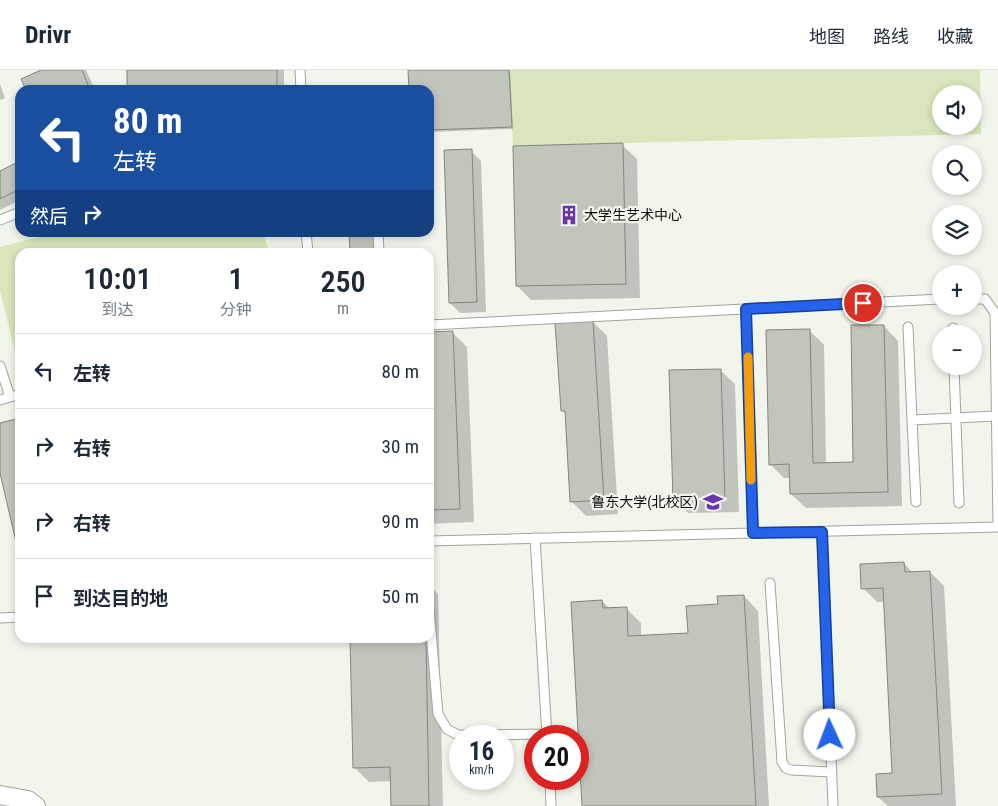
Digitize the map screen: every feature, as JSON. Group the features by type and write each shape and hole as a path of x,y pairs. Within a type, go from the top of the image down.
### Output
{"street":[{"path":"0,795 28,800 36,806"}],"lane":[{"path":"300,70 301,85"},
{"path":"0,220 15,214"},
{"path":"434,325 932,299"},
{"path":"434,541 998,527 995,314 985,299 982,299"},
{"path":"746,309 753,533"},
{"path":"908,327 916,502"},
{"path":"0,366 10,396"},
{"path":"954,375 959,503"},
{"path":"0,400 15,395"},
{"path":"912,420 996,416"},
{"path":"822,532 833,806"},
{"path":"535,538 546,725"},
{"path":"770,583 782,762 786,768 791,770 831,772"},
{"path":"0,618 15,617"},
{"path":"432,643 438,714 447,729 458,735 524,735"},
{"path":"550,790 551,806"}],"green space":[{"path":"509,70 980,70 980,85 932,85 932,135 942,135 513,146"},
{"path":"39,237 264,237 268,248 15,248 15,352 0,291 0,247"}],"building":[{"path":"41,70 82,70 88,85 24,85 21,79"},
{"path":"127,70 277,70 277,85 127,85"},
{"path":"408,70 509,70 512,127 434,130 434,85 409,85"},
{"name":"大学生艺术中心","path":"623,143 626,284 516,286 513,146"},
{"path":"472,149 477,302 449,303 444,150"},
{"path":"15,164 15,192 0,199 0,171"},
{"path":"349,237 374,237 375,248 350,248"},
{"path":"593,321 604,500 570,502 565,411 561,411 555,323"},
{"path":"851,325 884,325 888,492 790,494 789,464 769,465 766,330 810,329 813,463 853,462"},
{"path":"453,331 460,509 434,510 434,332"},
{"path":"721,369 725,498 673,499 669,370"},
{"path":"15,419 15,538 0,473 0,423"},
{"path":"904,562 905,572 930,571 942,794 877,797 876,774 892,773 883,588 861,589 860,564"},
{"path":"744,595 756,806 582,806 581,790 589,790 589,725 578,725 571,602 602,600 603,608 627,607 628,636 688,633 686,606 718,604 717,596"},
{"path":"350,643 426,643 429,806 391,806 390,767 353,768"}],"slow traffic":[{"path":"748,357 751,480"}],"place":[{"name":"大学生艺术中心","path":"569,215"},
{"name":"鲁东大学(北校区)","path":"713,502"}],"route":[{"path":"830,735 822,532 753,533 746,309 863,303"}]}
